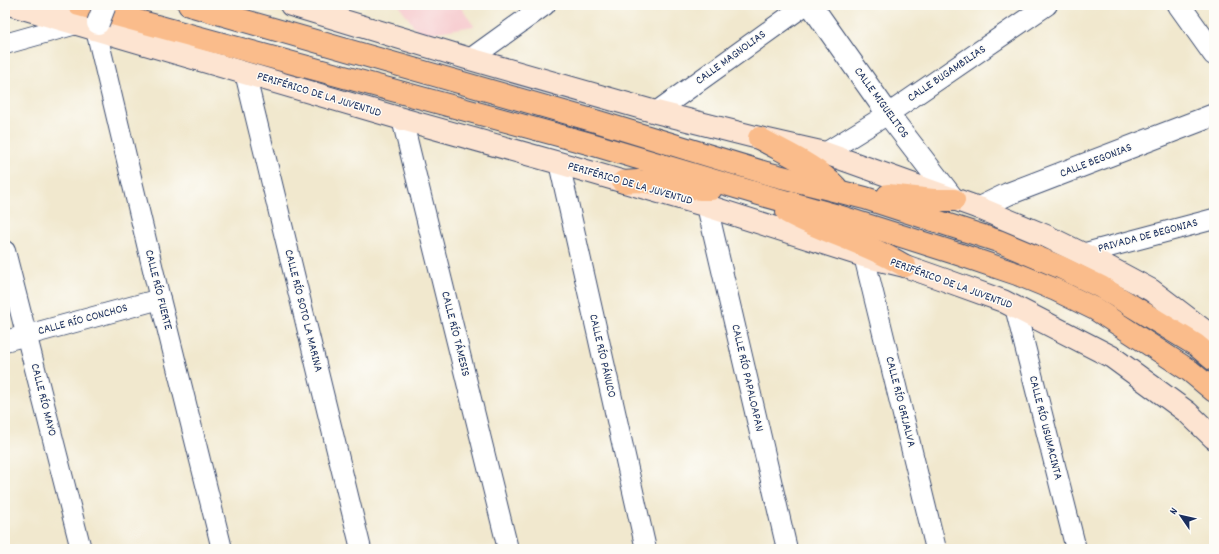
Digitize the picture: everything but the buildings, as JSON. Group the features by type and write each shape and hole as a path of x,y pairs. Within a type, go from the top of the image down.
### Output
{"highway":[{"path":"189,5 599,122 766,173 864,198 998,241 1060,267 1101,287 1196,345 1214,360"},
{"name":"PERIFÉRICO DE LA JUVENTUD","path":"91,17 591,144 737,188 836,215 1017,274 1056,290 1095,309 1190,371 1214,391"},
{"path":"758,138 821,173 841,192"},
{"path":"623,182 646,182 701,189 737,188"},
{"path":"759,194 800,220 871,247 906,266"},
{"path":"864,198 883,194 933,200 954,200"}],"main road":[{"name":"PERIFÉRICO DE LA JUVENTUD","path":"12,5 91,17 245,73 707,206 864,256 906,266 1003,301 1112,357 1187,412 1214,438"},
{"path":"296,6 470,59 656,112 758,138 825,153 979,208 1046,236 1151,290 1214,338"}],"street":[{"path":"470,59 545,5"},
{"name":"CALLE MAGNOLIAS","path":"656,112 806,5"},
{"name":"CALLE MIGUELITOS","path":"811,5 888,114 954,200"},
{"name":"CALLE BUGAMBILIAS","path":"825,153 888,114 1047,5"},
{"path":"1179,5 1214,54"},
{"path":"5,44 91,17"},
{"name":"CALLE RÍO FUERTE","path":"91,17 222,549"},
{"name":"CALLE RÍO SOTO LA MARINA","path":"245,73 361,549"},
{"name":"CALLE BEGONIAS","path":"979,208 1016,191 1214,115"},
{"name":"CALLE RÍO TÁMESIS","path":"402,119 508,549"},
{"name":"CALLE RÍO PÁNUCO","path":"559,163 646,549"},
{"name":"CALLE RÍO PAPALOAPAN","path":"707,206 787,549"},
{"name":"PRIVADA DE BEGONIAS","path":"1082,254 1214,219"},
{"name":"CALLE RÍO MAYO","path":"5,251 81,549"},
{"name":"CALLE RÍO GRIJALVA","path":"864,256 936,549"},
{"name":"CALLE RÍO CONCHOS","path":"5,341 160,299"},
{"name":"CALLE RÍO USUMACINTA","path":"1015,307 1076,549"}],"shaded area":[{"path":"399,5 459,5 474,26 420,35"}]}
